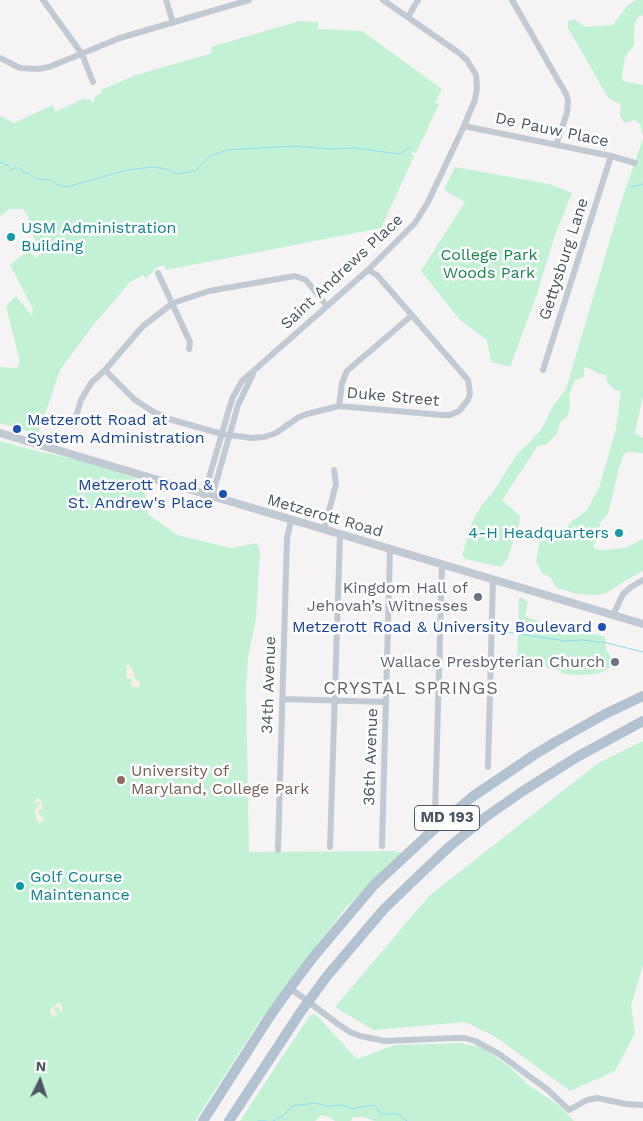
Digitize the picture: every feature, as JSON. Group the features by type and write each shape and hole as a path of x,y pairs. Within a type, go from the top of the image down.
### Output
{"main road":[{"name":"MD 193","path":"203,1121 265,1023 290,988 366,893 472,797 534,755 605,714 643,696"},
{"name":"MD 193","path":"229,1121 308,1000 384,909 449,847 488,816 534,783 643,721"}],"street":[{"path":"43,0 82,54 93,82"},
{"path":"166,0 173,23"},
{"path":"0,58 20,68 38,70 54,66 120,38 173,23 233,2 248,0"},
{"name":"Saint Andrews Place","path":"208,496 222,434 242,381 326,305 368,270 415,223 428,202 464,126 476,94 477,82 474,70 459,53 383,0"},
{"path":"408,16 418,0"},
{"path":"512,0 568,100 567,113 556,145"},
{"name":"De Pauw Place","path":"464,126 611,156 635,163"},
{"name":"Gettysburg Lane","path":"543,370 611,156"},
{"name":"Duke Street","path":"105,370 135,400 169,419 222,434 252,438 264,437 276,432 299,417 339,406 450,415 459,412 465,405 470,393 468,380 377,275 368,270"},
{"path":"158,274 190,342 189,349"},
{"path":"74,423 77,410 91,383 105,370 142,326 172,303 209,292 295,276 306,280 326,305"},
{"path":"339,406 342,382 347,371 411,316"},
{"name":"Saint Andrews Place","path":"208,496 238,405 255,370"},
{"name":"Metzerott Road","path":"0,433 643,624"},
{"path":"324,530 336,484 334,470"},
{"name":"34th Avenue","path":"278,850 287,538 292,521"},
{"path":"330,847 340,535"},
{"name":"36th Avenue","path":"382,846 390,550"},
{"path":"435,812 442,565"},
{"path":"488,767 493,579"},
{"path":"614,615 623,594 643,580"},
{"path":"282,699 386,702"},
{"path":"290,988 350,1032 371,1039 385,1041 460,1038 475,1041 498,1054 548,1090 570,1110 587,1100 597,1098 626,1104 643,1105"}],"green space":[{"path":"636,0 643,0 643,15 637,18 634,29 634,45 625,57 622,75 623,81 643,85 643,135 640,124 635,120 624,123 620,116 621,104 609,99 568,28 568,21 574,19 585,27 613,25 628,5"},
{"path":"299,21 318,22 318,29 362,31 442,89 435,103 439,104 416,153 412,151 411,154 414,156 381,228 166,270 164,265 154,269 154,272 146,279 144,275 130,282 91,328 60,370 38,435 0,423 0,367 17,368 20,361 6,306 16,296 32,316 33,309 10,265 28,250 36,258 41,254 28,217 23,209 10,209 0,216 0,116 14,123 53,105 55,112 85,98 86,100 90,99 92,103 95,101 94,97 102,93 101,90 136,75 212,53 211,47"},
{"path":"643,139 643,396 635,433 643,438 643,453 627,452 623,455 608,514 600,523 600,535 593,547 606,550 625,548 643,539 643,571 606,593 595,595 577,594 557,588 551,578 542,573 536,561 540,541 557,539 572,521 587,510 599,488 616,429 621,391 615,390 607,382 606,375 586,367 584,369 584,377 575,380 569,394 570,408 567,417 561,421 556,436 547,444 538,446 502,500 520,516 519,525 507,560 501,567 465,559 462,555 471,525 480,507 493,492 517,454 541,430 553,406 566,389 623,196"},
{"name":"College Park Woods Park","path":"455,167 549,184 572,193 554,238 537,294 510,367 491,362 487,340 460,320 421,271 465,202 444,190"},
{"name":"University of Maryland, College Park","path":"0,441 91,463 137,479 138,482 144,484 148,514 177,535 231,548 257,543 260,552 256,618 248,657 246,692 249,852 393,851 403,853 343,911 261,1019 195,1121 0,1121"},
{"path":"520,597 528,602 525,617 551,625 565,635 579,632 605,637 606,650 610,655 611,662 609,668 601,673 583,675 564,674 559,670 547,668 534,657 523,664 517,664"},
{"path":"643,741 643,965 631,1006 635,1033 615,1071 570,1091 496,1037 465,1022 373,1030 335,1007 429,896 597,764"},
{"path":"314,1014 357,1059 395,1045 461,1043 483,1048 511,1068 527,1084 558,1105 574,1121 374,1121 364,1117 353,1117 351,1121 335,1121 321,1115 315,1121 240,1121 310,1016"}],"sand":[{"path":"129,664 134,672 135,679 140,682 140,686 132,687 132,678 127,678 126,666"},
{"path":"36,798 42,802 42,809 38,811 39,815 44,818 42,823 38,822 36,817 35,811 40,803 38,801 35,803"},
{"path":"59,1002 62,1005 62,1011 60,1012 58,1007 54,1008 57,1015 53,1017 50,1009"}],"waterway":[{"path":"0,162 12,170 20,168 24,173 29,173 36,179 51,180 58,185 67,187 127,170 152,167 167,169 177,174 195,171 210,156 227,150 293,146 332,149 355,148 399,154 411,147"},
{"path":"631,187 643,184"},
{"path":"507,632 565,641 583,640 607,643 643,652"},
{"path":"273,1121 283,1116 292,1106 316,1103 327,1106 343,1105 352,1109 371,1105 375,1106 381,1114 398,1114 407,1121"},
{"path":"258,1121 266,1121"}],"place":[{"name":"USM Administration Building","path":"11,237"},
{"name":"Metzerott Road at System Administration","path":"17,429"},
{"name":"Metzerott Road & St. Andrew's Place","path":"223,494"},
{"name":"4-H Headquarters","path":"619,533"},
{"name":"Kingdom Hall of Jehovah’s Witnesses","path":"478,597"},
{"name":"Metzerott Road & University Boulevard","path":"602,627"},
{"name":"Wallace Presbyterian Church","path":"615,662"},
{"name":"University of Maryland, College Park","path":"121,780"},
{"name":"Golf Course Maintenance","path":"20,886"}],"district":[{"name":"CRYSTAL SPRINGS","path":"411,689"}]}
